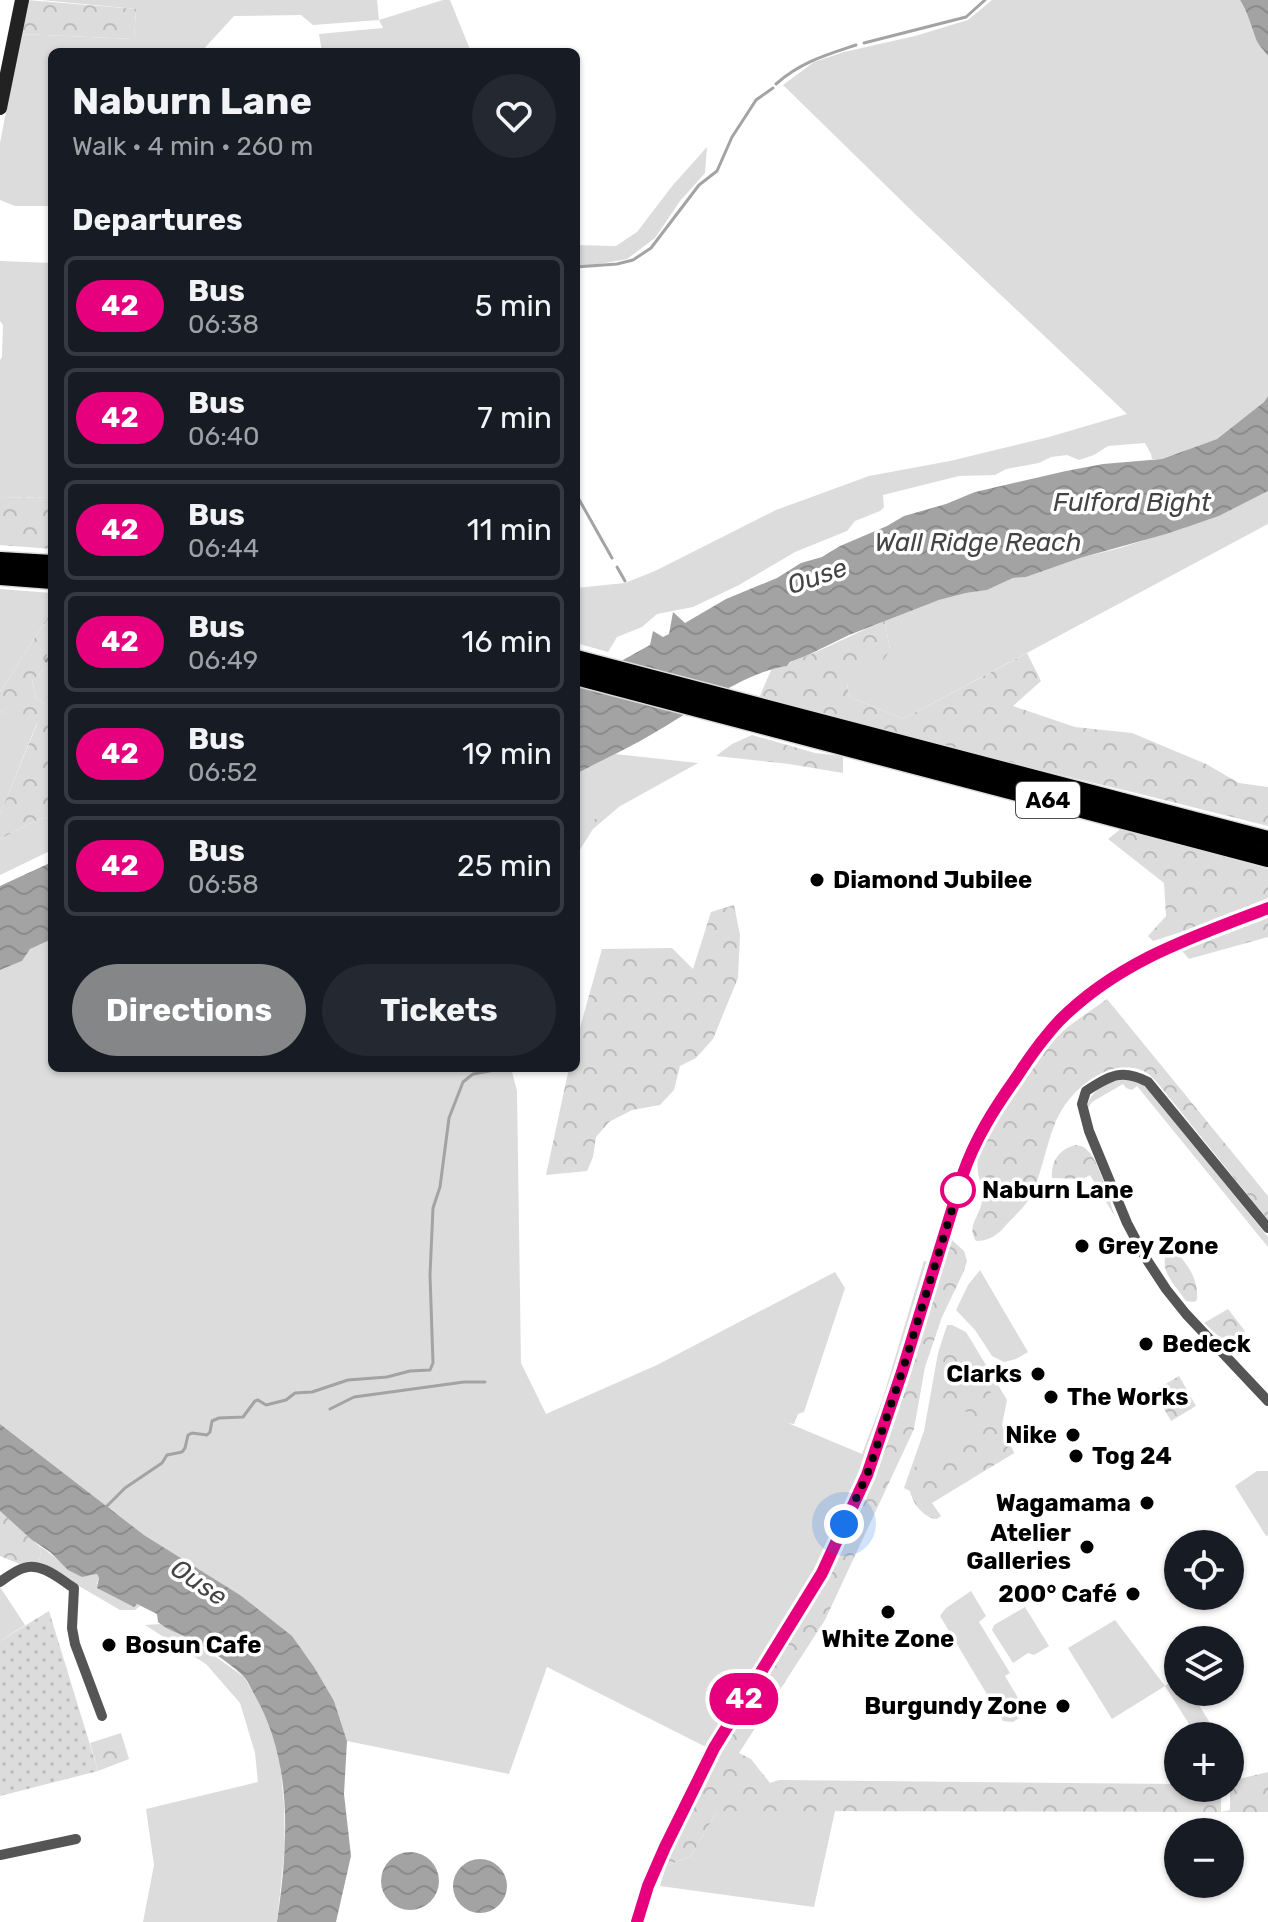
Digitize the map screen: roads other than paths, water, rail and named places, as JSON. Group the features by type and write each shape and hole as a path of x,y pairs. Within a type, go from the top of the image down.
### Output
{"highway":[{"path":"0,561 48,564"},
{"path":"0,576 48,580"},
{"name":"A64","path":"580,660 1268,858"},
{"name":"A64","path":"580,677 1268,840"}],"main road":[{"path":"0,108 22,0"},
{"path":"637,1922 665,1847 714,1748 822,1573 867,1475 960,1182 971,1152 990,1116 1048,1032 1099,986 1167,947 1268,908"}],"street":[{"path":"1268,1228 1148,1082 1124,1073 1112,1076 1086,1091 1082,1104 1089,1131 1127,1223 1145,1257 1186,1314 1268,1401"},
{"path":"0,1582 25,1567 36,1567 74,1588 72,1628 75,1644 102,1716"},
{"path":"0,1855 76,1839"}],"water":[{"path":"1240,0 1268,0 1268,56 1257,41"},
{"name":"Wall Ridge Reach","path":"1268,396 1268,491 1219,516 1026,577 1013,578 987,590 939,600 849,635 787,666 771,669 737,684 580,772 580,684 650,645 653,631 663,637 669,634 673,612 685,623 726,599 777,578 801,563 822,557 904,516 975,492 1103,464 1162,459 1217,439"},
{"path":"48,864 48,941 30,949 22,961 0,970 0,886"},
{"name":"Ouse","path":"0,1424 144,1535 240,1595 292,1636 314,1667 334,1701 347,1741 344,1794 351,1856 336,1922 277,1922 285,1835 282,1776 267,1720 246,1680 235,1668 196,1642 162,1625 158,1622 157,1614 137,1604 134,1607 97,1588 97,1574 82,1577 68,1570 0,1511"},
{"path":"410,1852 421,1854 430,1861 437,1870 437,1892 430,1901 421,1908 410,1910 399,1908 390,1901 383,1892 381,1881 383,1870 390,1861 399,1854"},
{"path":"480,1859 499,1867 507,1886 499,1905 480,1913 461,1905 453,1886 461,1867"}],"waterway":[{"path":"864,43 966,17 985,0"},
{"path":"776,84 804,65 856,45"},
{"path":"580,267 633,260 651,248 699,185 717,171 732,137 756,100 773,88"},
{"path":"580,501 612,558"},
{"path":"617,567 625,581"},
{"path":"106,1507 125,1488 162,1463 167,1455 182,1452 188,1435 207,1435 212,1421 219,1418 243,1417 255,1401 266,1405 286,1400 295,1393 312,1392 348,1380 430,1370 433,1363 430,1275 433,1208 440,1187 449,1118 463,1082 473,1074 484,1072"},
{"path":"330,1409 354,1397 485,1382"}],"place":[{"name":"Diamond Jubilee","path":"817,880"},
{"name":"Naburn Lane","path":"958,1190"},
{"name":"Grey Zone","path":"1082,1246"},
{"name":"Bedeck","path":"1146,1344"},
{"name":"Clarks","path":"1038,1374"},
{"name":"The Works","path":"1051,1397"},
{"name":"Nike","path":"1073,1435"},
{"name":"Tog 24","path":"1076,1456"},
{"name":"Wagamama","path":"1147,1503"},
{"name":"Atelier Galleries","path":"1087,1547"},
{"name":"200° Café","path":"1133,1594"},
{"name":"White Zone","path":"888,1612"},
{"name":"Bosun Cafe","path":"109,1645"},
{"name":"Burgundy Zone","path":"1063,1706"}],"water label":[{"name":"Fulford Bight","path":"1132,502"}]}
